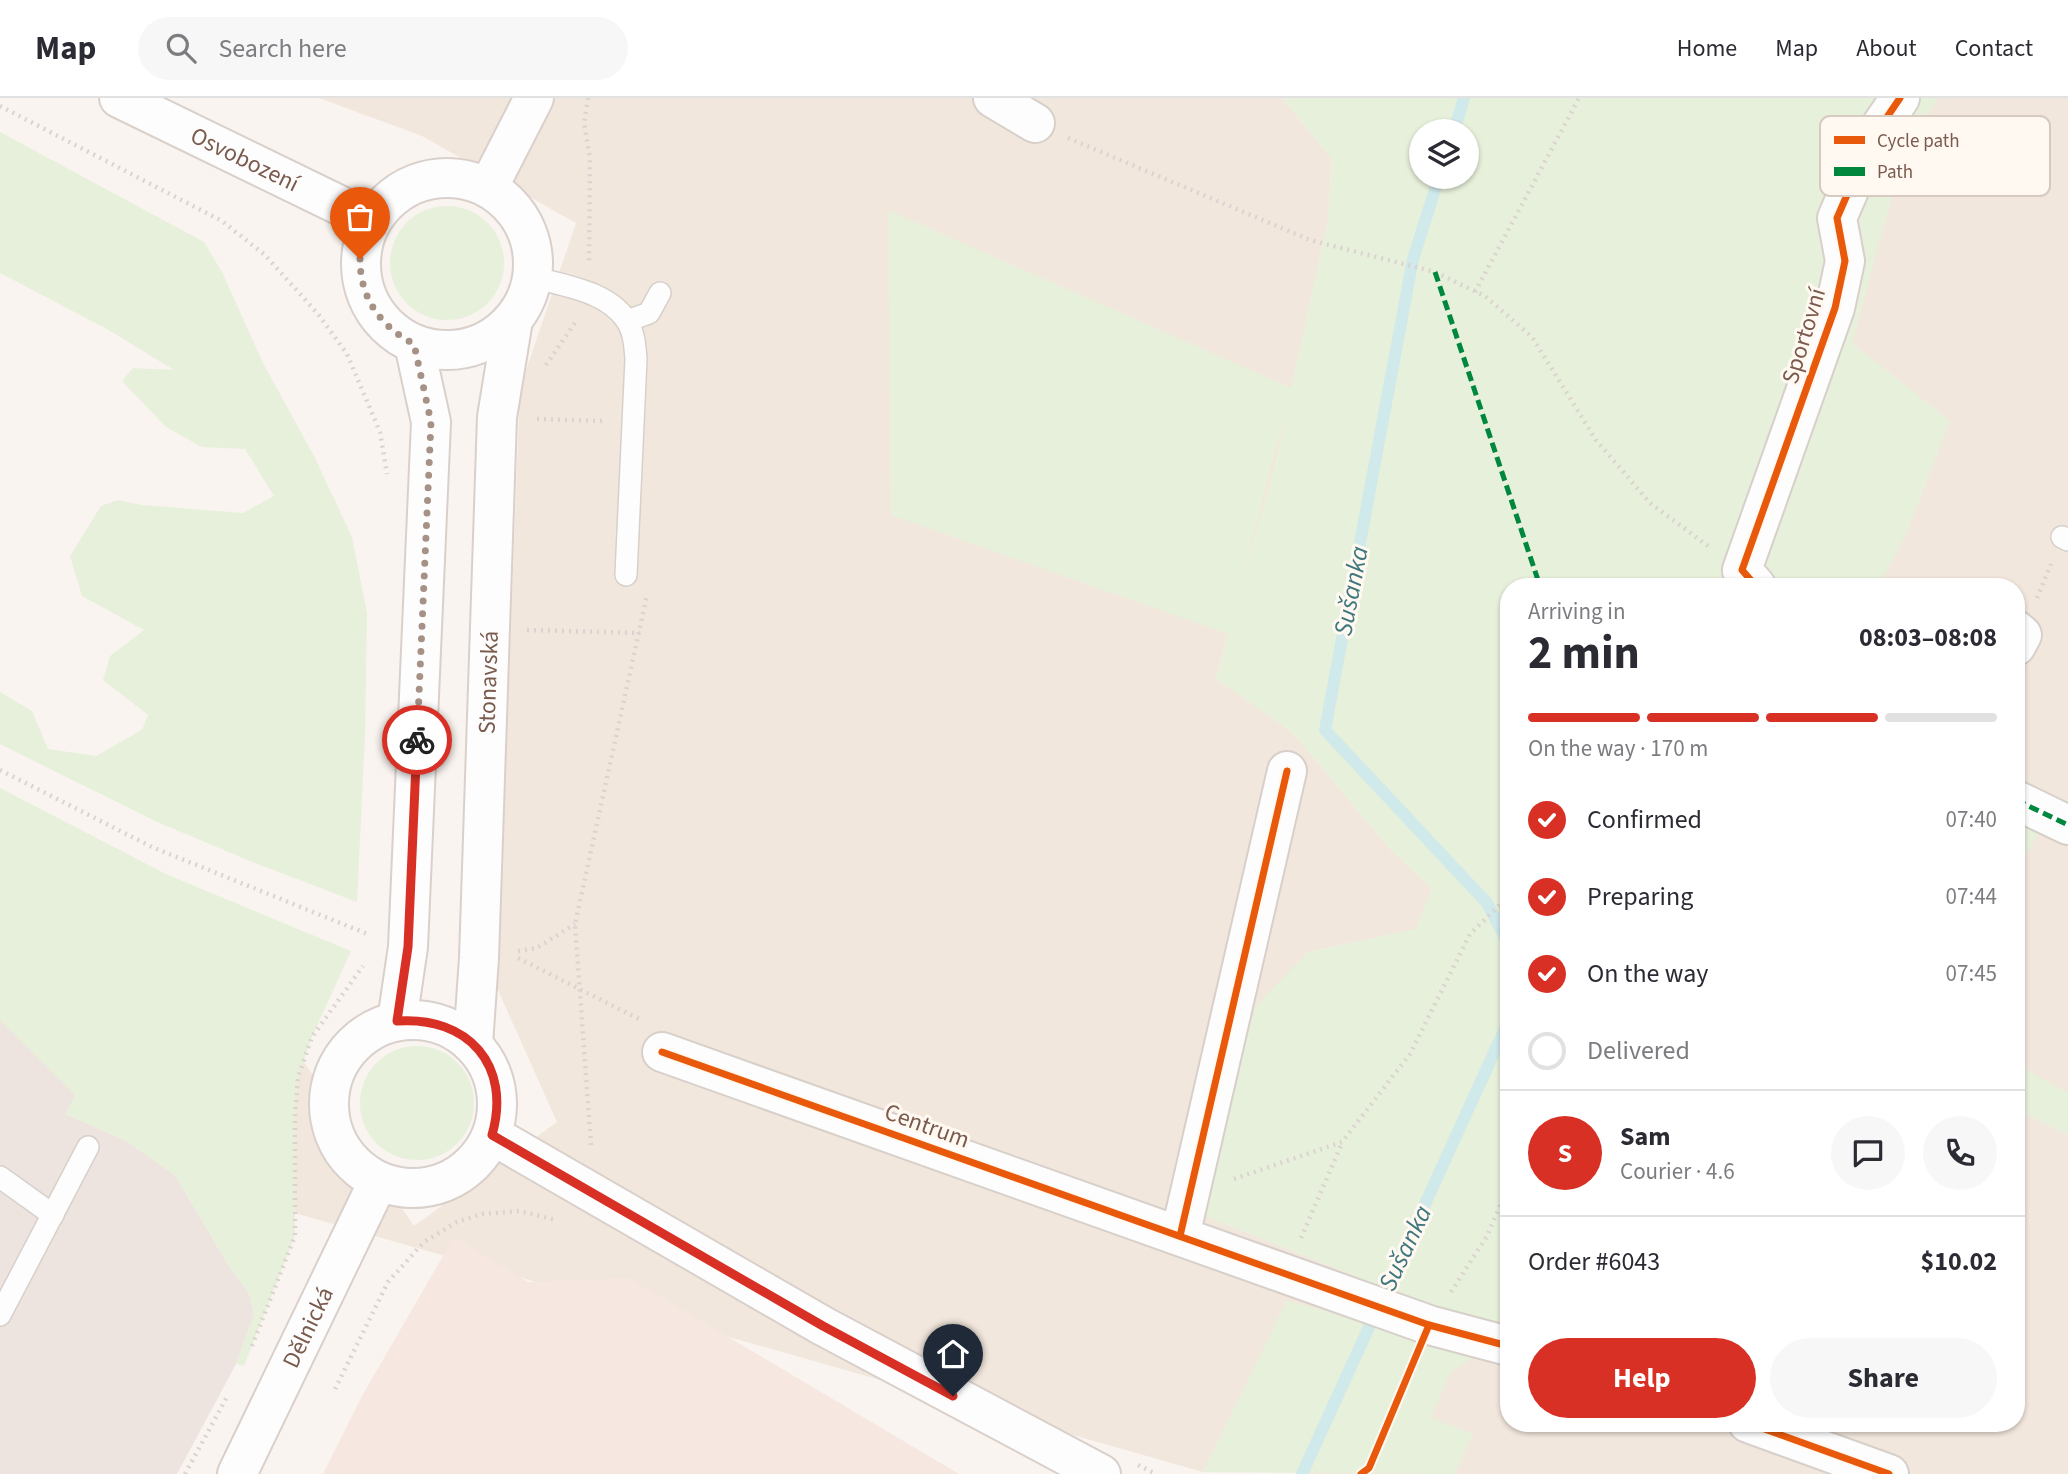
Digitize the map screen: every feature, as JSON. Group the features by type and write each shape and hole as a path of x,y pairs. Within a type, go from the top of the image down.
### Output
{"main road":[{"name":"Osvobození","path":"119,98 372,221"},
{"path":"488,188 534,98"},
{"path":"993,98 1035,123"},
{"name":"Sportovní","path":"1888,116 1900,98"},
{"name":"Stonavská","path":"457,178 488,188 511,206 523,224 531,244 533,276 526,300 513,320 494,337 465,349 439,350 414,344 384,323 365,294 360,259 372,221 389,199 419,182 457,178"},
{"name":"Sportovní","path":"1749,578 1835,308 1845,261 1837,218 1847,196"},
{"name":"Stonavská","path":"473,1044 479,958 498,417 513,320"},
{"path":"397,1021 408,947 431,422 414,344"},
{"path":"1180,1236 1287,771"},
{"path":"2025,804 2068,825"},
{"path":"418,1019 457,1031 473,1044 486,1060 494,1077 497,1097 497,1116 492,1135 478,1158 457,1176 432,1187 405,1189 378,1182 356,1167 339,1146 330,1121 329,1094 336,1068 352,1046 372,1030 397,1021 418,1019"},
{"name":"Centrum","path":"662,1052 1401,1314 1500,1344"},
{"path":"492,1135 823,1326 1116,1468"},
{"name":"Dělnická","path":"237,1474 378,1182"},
{"path":"1773,1432 1889,1474"}],"lane":[{"path":"533,276 598,296 614,306 627,321 634,338 636,359 626,575"},
{"path":"627,321 649,313 660,293"},
{"path":"0,1315 88,1147"},
{"path":"0,1177 53,1215"}],"path":[{"path":"540,373 575,325 585,292 589,268 590,158 583,123 588,98"},
{"path":"1475,292 1578,98"},
{"path":"0,106 222,221 265,255 318,314 347,354 380,432 388,482"},
{"path":"1035,123 1310,240 1435,272 1485,296 1532,337 1596,440 1650,503 1749,578"},
{"path":"2025,622 2065,539"},
{"path":"335,1389 388,1282 424,1242 457,1222 482,1214 519,1211 559,1220 593,1158 575,924 640,633 647,589"},
{"path":"519,630 640,633"},
{"path":"0,770 152,847 382,940"},
{"path":"1286,1273 1342,1142 1410,1054 1473,932 1500,905"},
{"path":"575,924 537,948 508,953 545,970 581,992 639,1018 662,1052"},
{"path":"249,1353 295,1236 295,1115 298,1077 312,1037 366,961"},
{"path":"1190,1194 1342,1142"},
{"path":"1401,1314 1487,1236 1500,1206"},
{"path":"185,1474 231,1390"},
{"path":"1116,1468 1156,1474"}],"shaded area":[{"path":"319,98 1282,98 1332,159 1328,220 1276,462 1216,678 1292,732 1390,849 1432,888 1417,929 1308,952 1200,1214 1374,1283 1356,1320 1287,1301 1203,1472 245,1199 0,1083 0,814 222,940 414,1226 557,1122 497,988 520,388 576,223 422,136"},
{"path":"1475,98 2068,98 2068,1474 1302,1474 1500,1040 1500,1432 2025,1432 2025,578 1507,578 1467,189 1479,189 1479,119 1469,119"},
{"path":"0,1020 75,1096 65,1114 126,1141 175,1175 230,1268 249,1293 254,1315 236,1364 177,1474 0,1474"},
{"path":"454,1237 528,1282 629,1278 959,1474 323,1474 362,1396"}],"green space":[{"path":"1282,98 1937,98 1928,116 1820,116 1820,196 1892,196 1852,343 1950,421 1906,535 1883,578 1500,578 1500,1339 1450,1373 1431,1418 1473,1434 1455,1474 1203,1472 1287,1300 1356,1320 1373,1283 1200,1214 1230,1085 1256,1006 1308,952 1416,929 1432,888 1390,849 1292,732 1216,679 1228,634 891,515 888,210 1291,388 1328,220 1332,159","holes":["1286,410 1276,462 1241,583"]},
{"path":"0,132 204,242 222,272 263,363 314,456 352,537 367,613 365,735 357,902 155,821 0,744 0,692 32,711 48,749 96,756 142,730 148,715 103,680 110,656 144,630 82,596 70,556 101,506 118,500 141,505 243,513 274,496 245,449 202,447 166,427 122,381 133,368 174,370 107,329 0,273"},
{"path":"447,206 469,210 479,215 495,231 500,241 504,263 500,285 495,295 479,311 469,316 447,320 425,316 415,311 399,295 394,285 390,263 394,241 399,231 415,215 425,210"},
{"path":"0,788 166,874 351,951 312,1037 298,1077 295,1115 295,1236 244,1366 236,1364 254,1315 249,1293 230,1268 175,1175 126,1141 65,1114 75,1095 0,1020"},
{"path":"2025,822 2039,832 2025,856"},
{"path":"417,1046 439,1050 458,1062 470,1081 474,1103 470,1125 458,1144 439,1156 417,1160 395,1156 376,1144 364,1125 360,1103 364,1081 376,1062 395,1050"},
{"path":"2025,1069 2068,1093 2068,1135 2025,1114"}],"waterway":[{"name":"Sušanka","path":"1458,119 1464,98"},
{"name":"Sušanka","path":"1435,189 1413,259 1325,730 1487,903 1500,928"},
{"name":"Sušanka","path":"1302,1474 1500,1040"}],"marked path":[{"path":"1435,272 1537,578"},
{"path":"2025,804 2068,825"}],"cycle path":[{"path":"1888,116 1900,98"},
{"path":"1749,578 1742,570 1835,308 1845,261 1837,218 1847,196"},
{"path":"1180,1236 1287,771"},
{"path":"662,1052 1429,1325 1500,1344"},
{"path":"1361,1474 1369,1468 1429,1325"},
{"path":"1773,1432 1889,1474"}],"way so far":[{"path":"360,259 365,294 376,314 391,331 414,344 431,422 417,740"}],"route":[{"path":"417,740 408,947 397,1021 418,1019 438,1023 457,1031 473,1044 486,1060 494,1077 497,1116 492,1135 823,1326 953,1396"}]}
